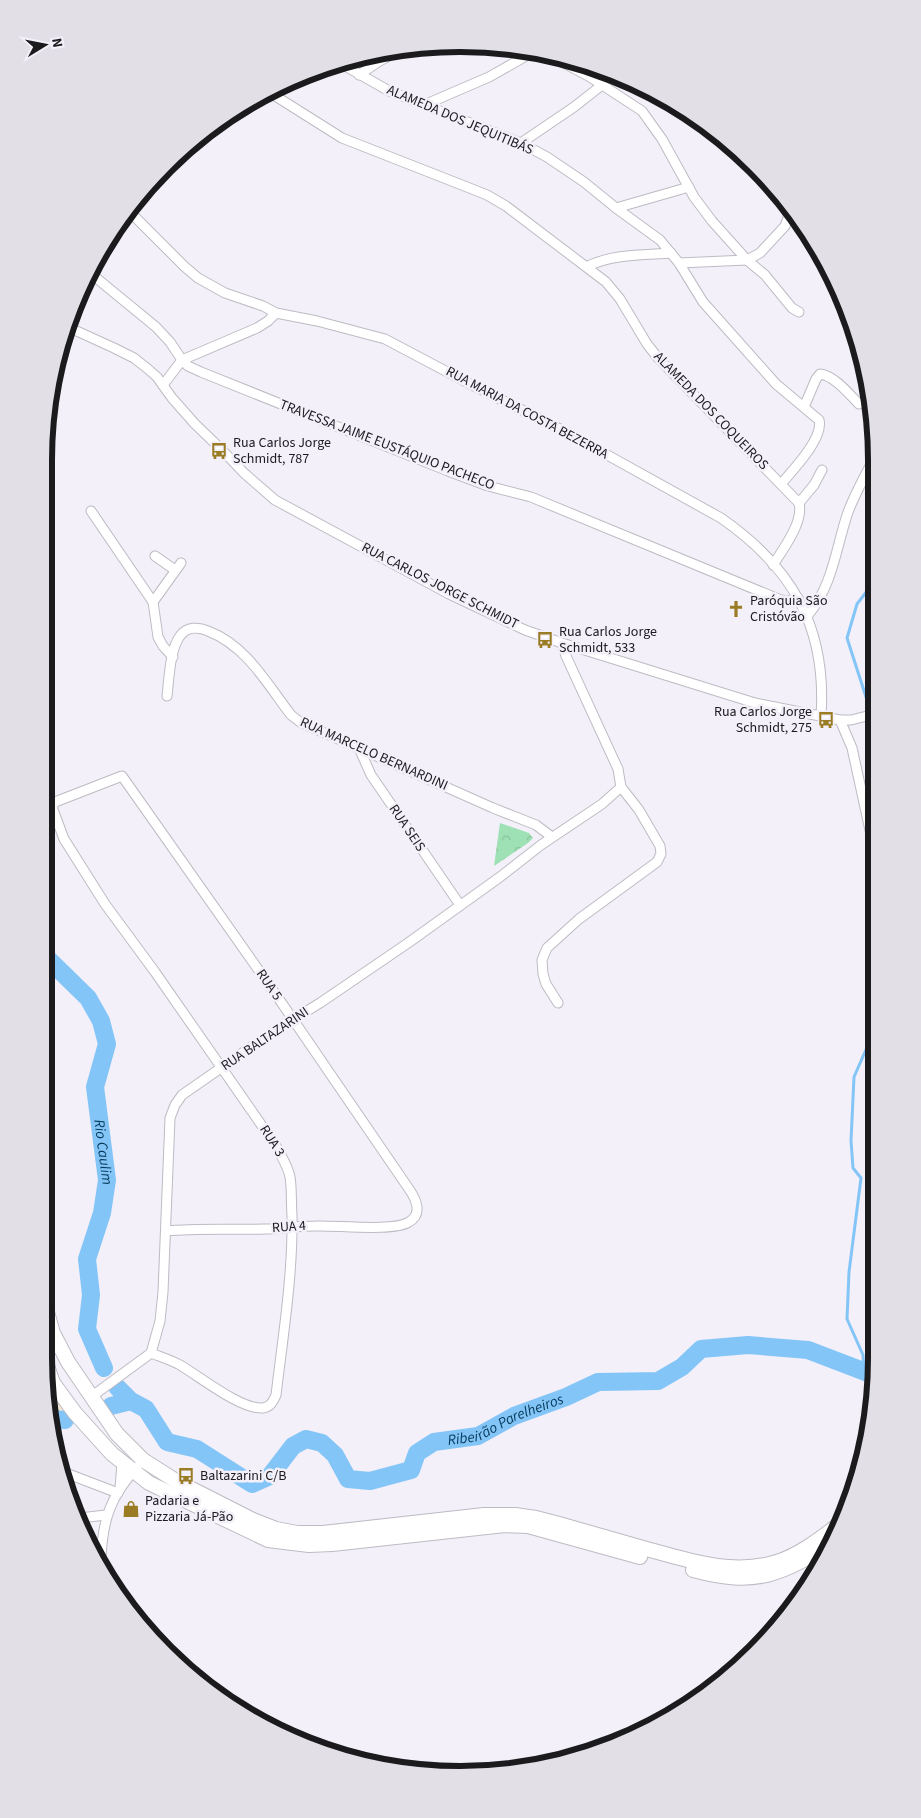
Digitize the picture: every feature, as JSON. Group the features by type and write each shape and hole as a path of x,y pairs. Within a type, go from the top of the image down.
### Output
{"main road":[{"path":"52,1330 68,1362 106,1419 117,1434 143,1460 176,1481 253,1520 276,1529 297,1533 323,1533 484,1515 515,1515 559,1524 695,1563 729,1568 760,1566 778,1562 804,1550 829,1532"},
{"path":"52,1369 59,1363 68,1362"},
{"path":"53,1382 74,1413 87,1427 128,1467 149,1483 268,1540 309,1545 332,1544 481,1526 528,1526 718,1577 738,1578 774,1574 788,1569 820,1549"},
{"path":"87,1427 96,1426 106,1419"}],"street":[{"path":"424,105 488,77 523,57"},
{"path":"359,74 382,60"},
{"name":"ALAMEDA DOS JEQUITIBÁS","path":"349,68 389,91 521,143 564,168 660,240 678,263 703,302 776,384 818,420 820,429 796,466 781,484"},
{"path":"571,68 633,104 649,120 688,187 712,221 747,260 765,275 792,308 799,312"},
{"path":"521,143 560,117 602,85"},
{"name":"ALAMEDA DOS COQUEIROS","path":"277,97 342,138 496,200 588,266 613,290 658,358 799,503"},
{"path":"616,208 688,187"},
{"name":"RUA MARIA DA COSTA BEZERRA","path":"134,216 198,278 225,293 263,306 276,313 317,321 385,339 564,432 721,518 751,541 786,579 808,615 817,644 820,667 822,686 821,716"},
{"path":"678,263 747,260 760,253 785,226 788,218"},
{"path":"588,266 598,261 618,257 671,253"},
{"name":"TRAVESSA JAIME EUSTÁQUIO PACHECO","path":"96,277 156,327 188,366 456,474 488,486 531,497 781,600 788,601 798,598"},
{"path":"163,385 182,360 257,328 276,313"},
{"name":"RUA CARLOS JORGE SCHMIDT","path":"74,330 134,358 156,377 195,424 244,473 275,500 449,594 525,630 755,704 840,720 851,720 868,716"},
{"path":"804,407 820,374 828,377 859,404"},
{"path":"773,565 797,524 800,509 799,503 822,470"},
{"path":"808,615 826,587 852,502 868,471"},
{"path":"91,511 153,602 158,637 173,657 167,696"},
{"path":"153,602 178,566 155,556"},
{"name":"RUA MARCELO BERNARDINI","path":"173,657 179,638 186,630 200,628 218,634 232,643 251,662 291,715 300,722 493,808 536,825 552,837"},
{"path":"558,1003 546,984 543,974 542,960 547,948 579,919 653,865 660,858 661,850 639,810 621,787 618,769 566,656 562,642"},
{"path":"840,720 852,748 868,821"},
{"name":"RUA SEIS","path":"360,748 371,775 460,905"},
{"name":"RUA 3","path":"122,776 52,804 57,824 73,855 105,904 262,1126 285,1163 290,1176 292,1228 289,1276 276,1395 271,1404 258,1408 237,1400 198,1378 177,1363 151,1353"},
{"name":"RUA 5","path":"122,776 293,1019 414,1196 417,1210 416,1215 410,1222"},
{"name":"RUA BALTAZARINI","path":"151,1353 160,1321 166,1231 170,1118 182,1095 408,943 552,837 602,804 621,787"},
{"name":"RUA 4","path":"166,1231 315,1226 392,1226 410,1222"},
{"path":"91,1397 151,1353"},
{"path":"101,1551 106,1515 119,1491 128,1467 143,1460"},
{"path":"119,1491 128,1467"},
{"path":"69,1474 119,1491"},
{"path":"86,1517 106,1515"}],"shaded area":[{"path":"54,1395 65,1409 57,1414 56,1411"}],"green space":[{"path":"500,823 529,833 533,838 494,866"}],"waterway":[{"path":"868,590 857,604 847,638 868,703"},
{"name":"Rio Caulim","path":"52,963 88,998 101,1021 107,1044 95,1087 107,1180 102,1213 87,1259 91,1295 87,1329 104,1368"},
{"path":"864,1372 863,1355 847,1319 849,1272 861,1178 853,1168 851,1141 854,1077 868,1045"},
{"name":"Ribeirão Parelheiros","path":"117,1387 131,1401 146,1409 167,1442 197,1449 252,1484 270,1476 293,1446 306,1439 322,1443 335,1455 348,1479 370,1481 411,1470 417,1453 434,1442 478,1436 514,1416 566,1397 598,1382 658,1381 682,1367 701,1349 748,1345 808,1350 868,1373"},
{"name":"Ribeirão Parelheiros","path":"111,1406 131,1401"},
{"name":"Ribeirão Parelheiros","path":"57,1419 65,1420"}],"place":[{"name":"Rua Carlos Jorge Schmidt, 787","path":"219,451"},
{"name":"Paróquia São Cristóvão","path":"736,609"},
{"name":"Rua Carlos Jorge Schmidt, 533","path":"545,640"},
{"name":"Rua Carlos Jorge Schmidt, 275","path":"826,720"},
{"name":"Baltazarini C/B","path":"186,1476"},
{"name":"Padaria e Pizzaria Já-Pão","path":"131,1509"}]}
